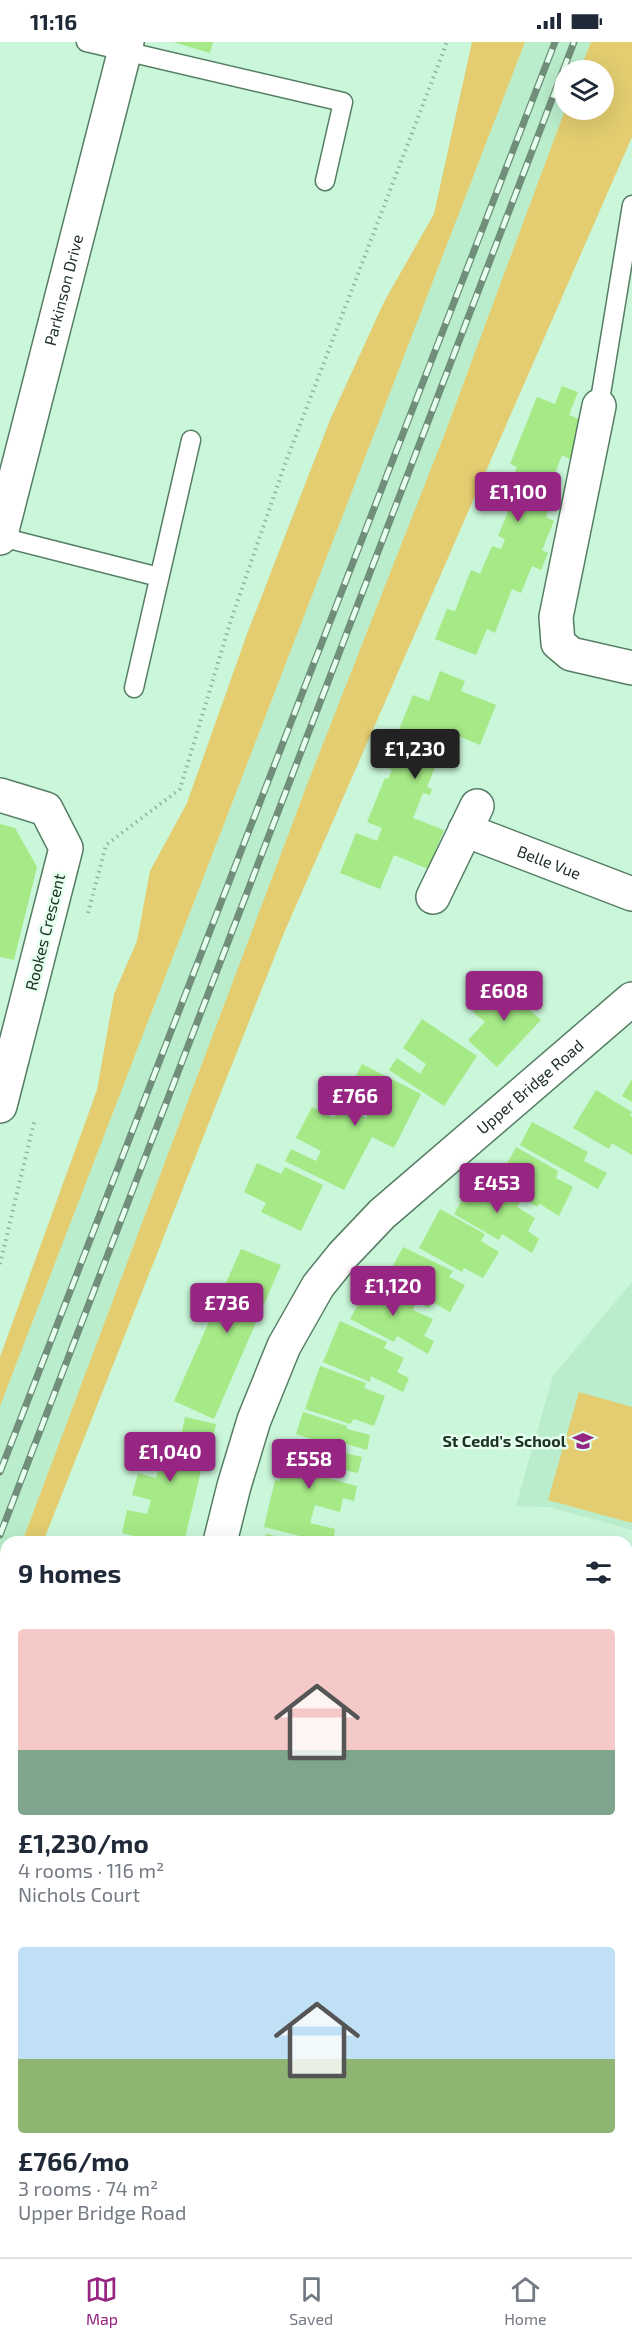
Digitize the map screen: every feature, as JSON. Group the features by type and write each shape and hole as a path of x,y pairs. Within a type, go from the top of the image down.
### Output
{"street":[{"name":"Parkinson Drive","path":"0,538 126,47"},
{"path":"599,406 556,617 558,643 571,654 632,668"},
{"name":"Rookes Crescent","path":"0,795 46,808 66,848 0,1106"},
{"name":"Belle Vue","path":"433,897 471,818 632,894"},
{"name":"Upper Bridge Road","path":"222,1536 254,1420 284,1346 318,1286 343,1255 382,1215 632,999"}],"lane":[{"path":"86,42 126,47 343,102 325,182"},
{"path":"599,406 632,205"},
{"path":"134,688 191,440"},
{"path":"0,538 159,577"}],"path":[{"path":"88,914 106,846 180,789 230,623 285,464 447,42"},
{"path":"0,1264 37,1108"}],"shaded area":[{"path":"472,42 525,42 0,1406 0,1357 97,1090 114,994 137,941 150,871 187,803 247,634 330,420 384,302 434,214"},
{"path":"525,42 591,42 584,60 554,60 554,120 561,120 445,433 308,782 24,1536 0,1536 0,1406"},
{"path":"591,42 632,42 632,137 284,933 45,1536 24,1536 308,782 445,433 561,120 614,120 614,60 584,60"},
{"name":"St Cedd's School","path":"632,1282 632,1530 549,1507 516,1506 553,1376"},
{"path":"579,1392 632,1407 632,1523 548,1500"}],"building":[{"path":"173,42 213,42 210,53"},
{"path":"562,386 578,392 569,415 587,422 572,460 562,455 554,476 561,479 546,517 554,521 542,550 548,553 541,570 532,566 521,593 512,589 495,633 487,629 476,655 435,639 447,609 455,611 471,570 480,574 492,546 501,549 505,539 498,536 508,512 500,508 517,467 510,464 537,397 555,404"},
{"path":"440,671 465,681 461,691 496,705 480,745 449,732 427,787 432,789 430,795 423,793 413,818 444,830 428,869 394,855 380,889 340,873 356,833 377,841 382,828 367,822 385,778 388,779 392,770 384,766 413,695 429,701"},
{"path":"0,824 15,828 37,867 14,960 0,957"},
{"path":"501,980 512,990 519,983 534,996 525,1006 541,1020 497,1067 468,1040 485,1022 473,1012"},
{"path":"422,1019 477,1056 444,1106 389,1070 397,1058 420,1074 426,1064 403,1048"},
{"path":"362,1064 421,1094 394,1148 372,1137 344,1190 285,1161 291,1149 316,1161 321,1151 296,1138 312,1107 334,1118 341,1105 366,1118 371,1108 346,1095"},
{"path":"632,1079 632,1102 622,1096"},
{"path":"596,1090 632,1112 630,1115 632,1117 632,1155 612,1143 609,1149 573,1128"},
{"path":"532,1122 588,1152 584,1161 607,1173 598,1189 520,1145"},
{"path":"516,1147 558,1171 556,1178 573,1187 559,1216 540,1204 537,1207 497,1183"},
{"path":"257,1163 281,1174 285,1167 323,1185 301,1231 261,1212 266,1203 244,1192"},
{"path":"475,1176 520,1202 517,1207 535,1218 528,1231 539,1239 532,1253 502,1234 499,1240 454,1214"},
{"path":"440,1209 485,1234 481,1241 499,1252 483,1278 464,1268 462,1272 419,1248"},
{"path":"403,1247 453,1271 449,1277 465,1285 450,1312 432,1302 429,1308 383,1285"},
{"path":"241,1249 281,1265 214,1419 174,1401"},
{"path":"372,1280 415,1304 413,1310 433,1319 424,1336 434,1341 428,1354 397,1336 394,1342 350,1319"},
{"path":"340,1321 387,1342 384,1348 404,1358 397,1372 409,1378 403,1392 371,1376 370,1382 323,1362"},
{"path":"320,1366 366,1383 364,1388 385,1396 374,1426 354,1419 350,1424 305,1409"},
{"path":"303,1412 370,1435 367,1450 343,1443 342,1449 296,1434"},
{"path":"185,1417 216,1424 211,1447 207,1446 185,1536 134,1536 122,1533 127,1510 147,1514 151,1500 132,1495 138,1473 156,1478 160,1464 140,1459 146,1436 163,1440 166,1432 181,1436"},
{"path":"291,1440 362,1457 358,1473 326,1466 323,1477 357,1486 354,1501 343,1498 340,1512 315,1505 310,1523 335,1529 334,1536 300,1536 264,1527 275,1480 280,1481"}],"railway":[{"path":"0,1472 555,42"},
{"path":"0,1535 574,42"}],"place":[{"name":"St Cedd's School","path":"583,1441"}]}
